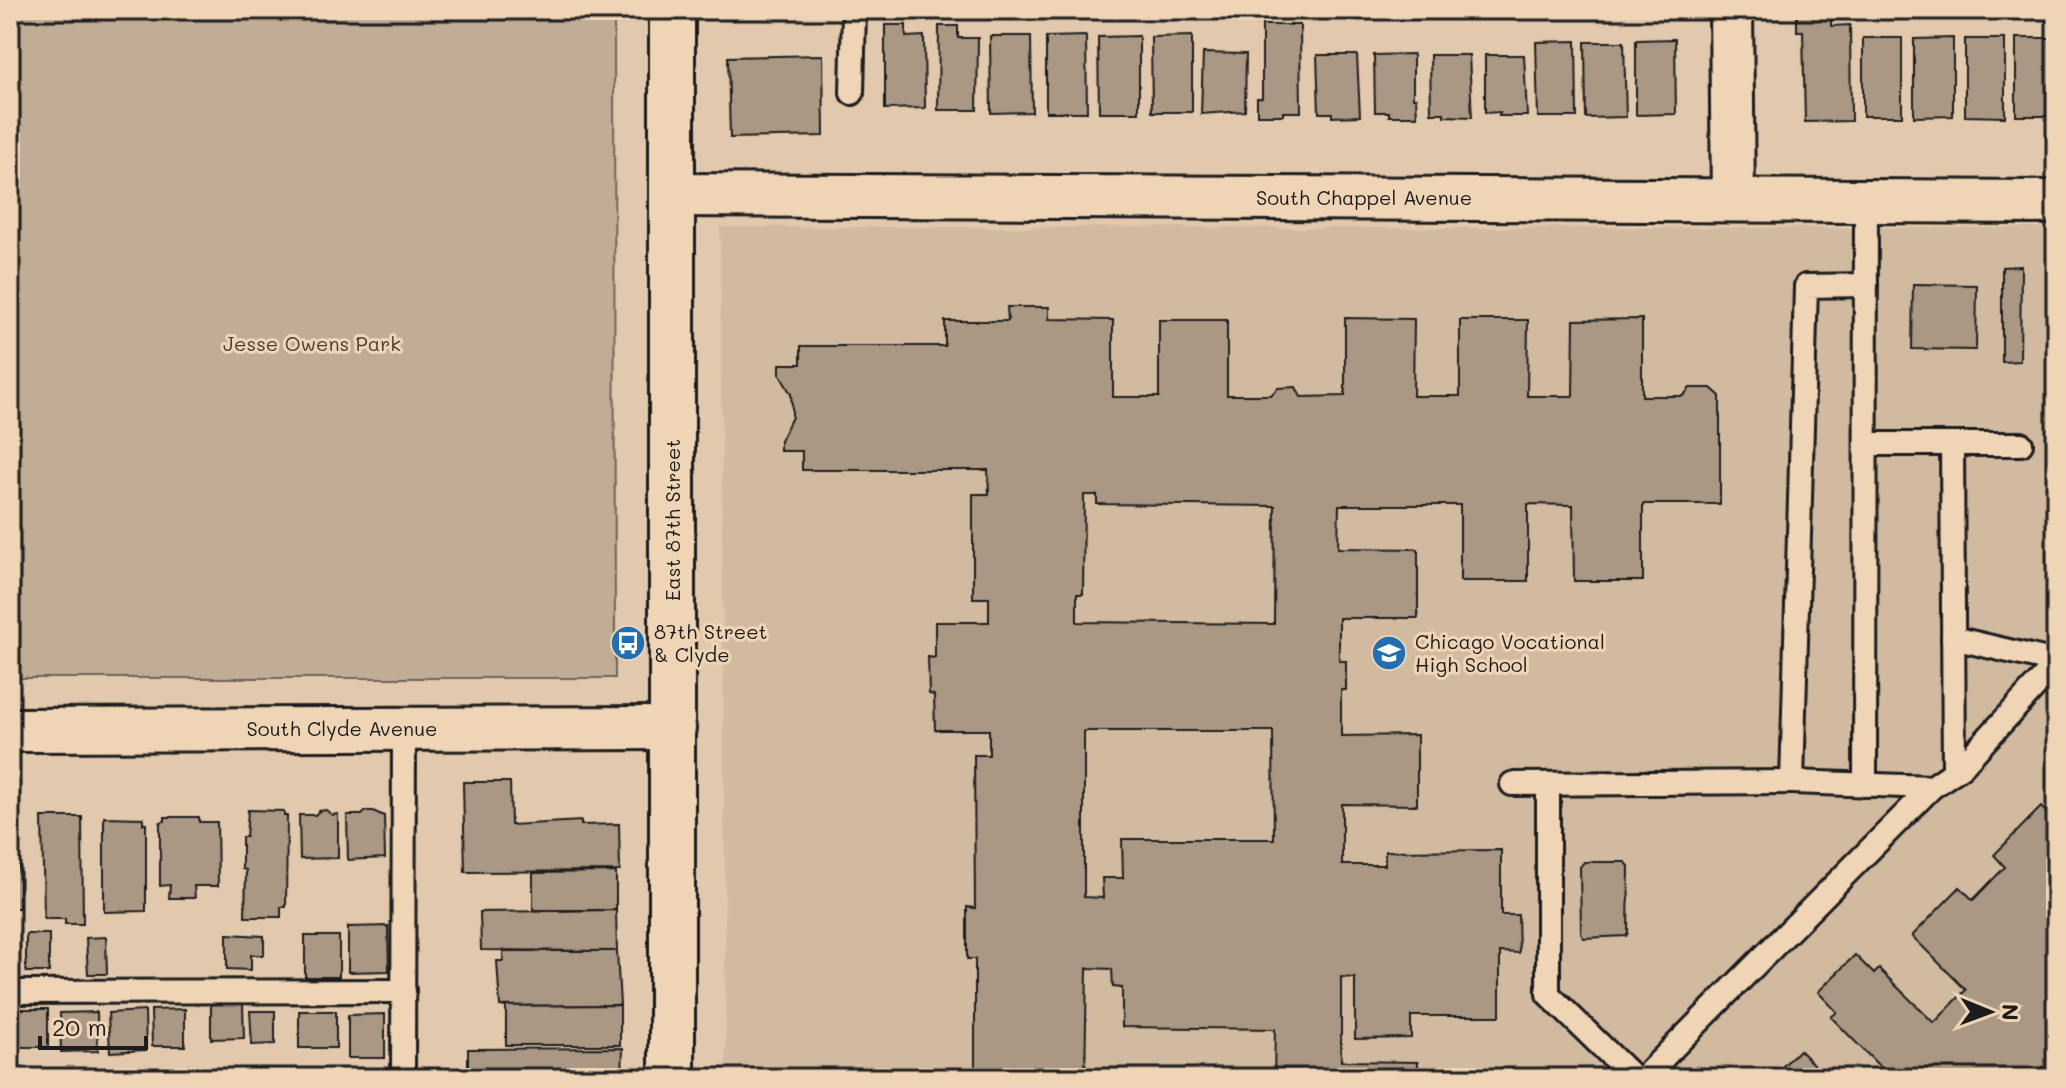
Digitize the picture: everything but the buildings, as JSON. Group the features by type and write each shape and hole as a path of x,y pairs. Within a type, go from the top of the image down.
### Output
{"main road":[{"name":"East 87th Street","path":"672,10 672,1078"}],"street":[{"path":"1731,10 1733,199"},
{"name":"South Chappel Avenue","path":"672,195 2056,202"},
{"name":"South Clyde Avenue","path":"10,730 674,728"}],"lane":[{"path":"852,93 854,10"},
{"path":"1865,785 1866,200"},
{"path":"1792,782 1806,286 1866,285"},
{"path":"1866,444 2021,444"},
{"path":"1952,444 1954,772"},
{"path":"1643,1078 1932,787 1954,772 2056,663 1953,638"},
{"path":"403,1078 404,729"},
{"path":"1512,784 1792,782 1932,787"},
{"path":"1548,784 1548,994 1634,1078"},
{"path":"10,992 404,991"}],"shaded area":[{"name":"Chicago Vocational High School","path":"720,227 2056,228 2056,1078 726,1078"}],"green space":[{"name":"Jesse Owens Park","path":"10,10 614,10 615,678 10,678"}],"place":[{"name":"87th Street & Clyde","path":"628,643"},
{"name":"Chicago Vocational High School","path":"1389,653"}]}
